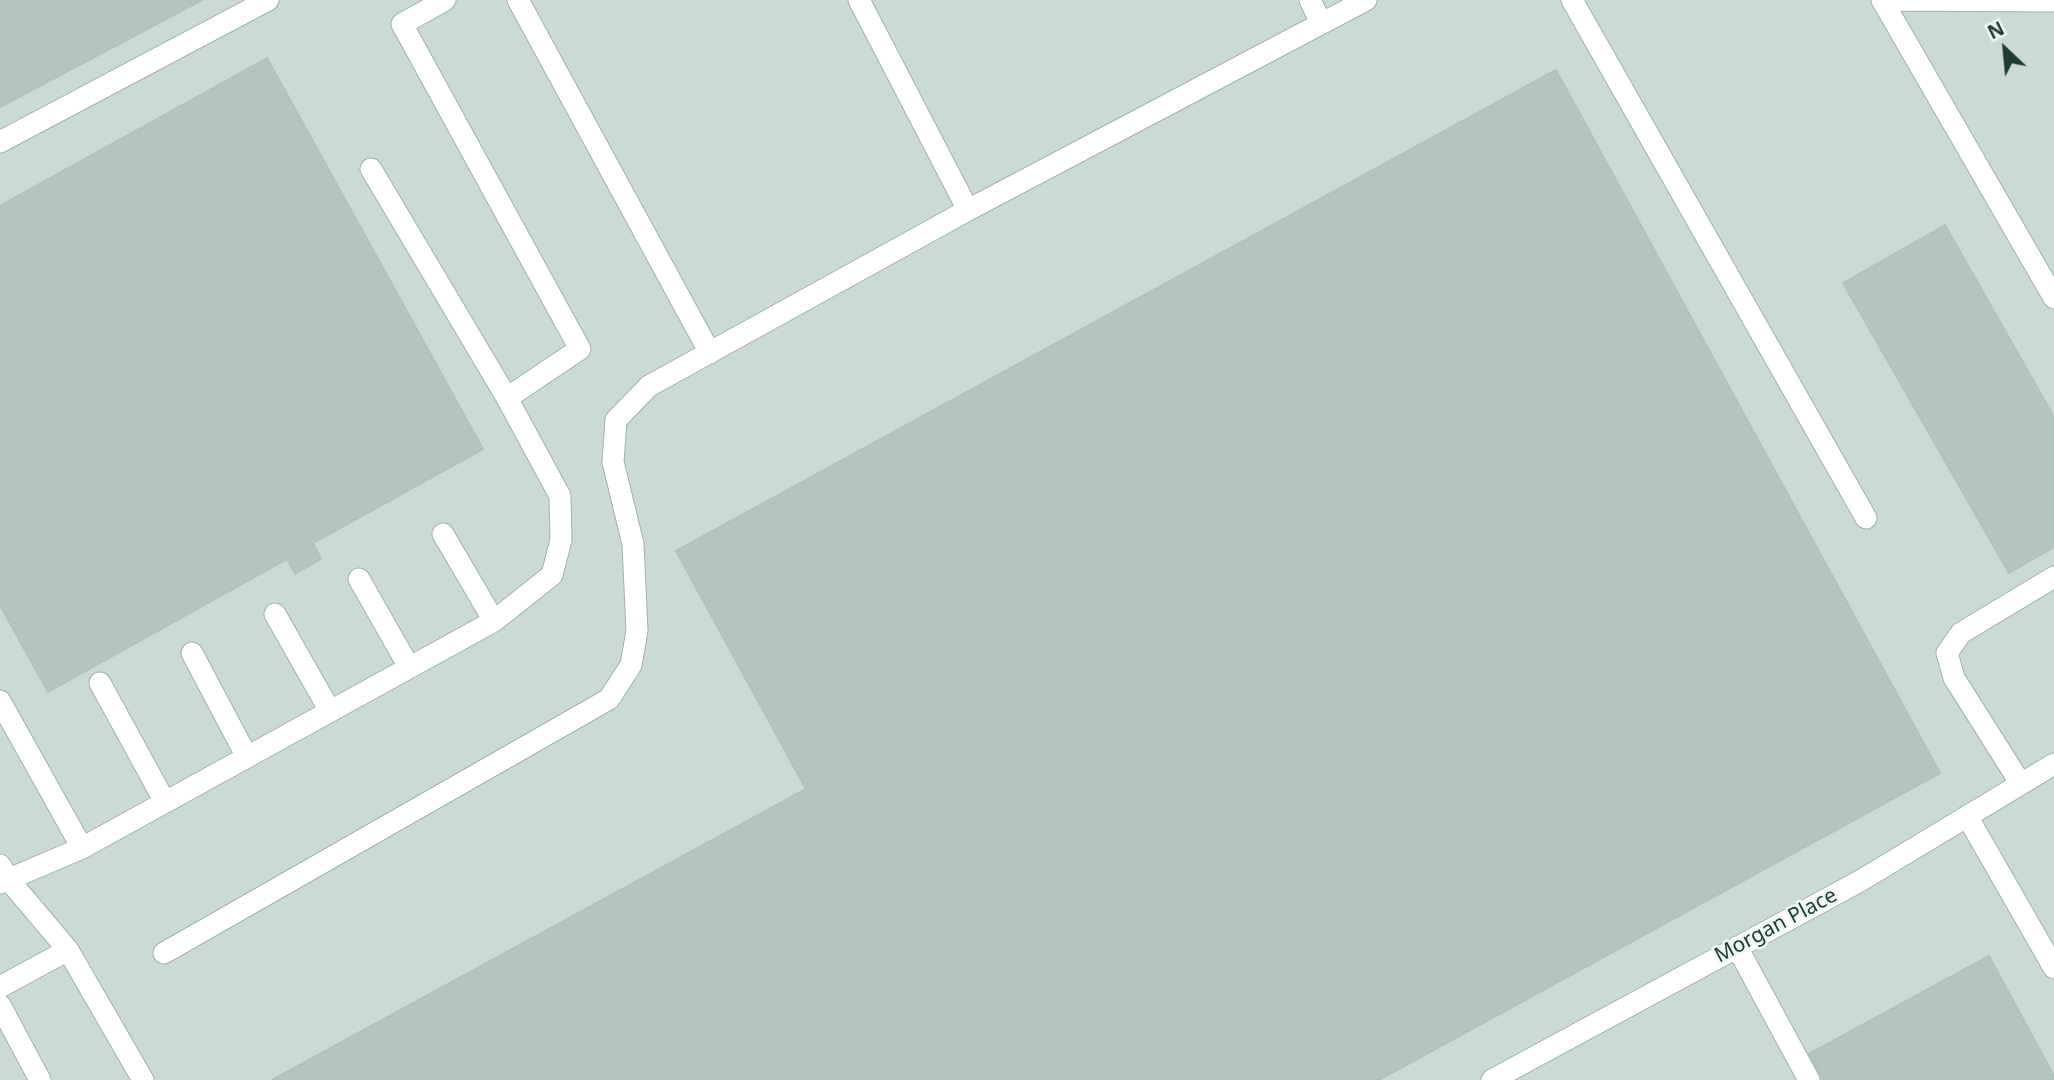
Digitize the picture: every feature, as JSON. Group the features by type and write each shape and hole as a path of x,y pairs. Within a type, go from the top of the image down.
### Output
{"street":[{"path":"0,142 268,0"},
{"path":"445,0 402,24 580,349 506,398"},
{"path":"518,0 710,353"},
{"path":"859,0 968,210"},
{"path":"1310,0 1321,23"},
{"path":"164,953 609,699 631,665 637,631 634,544 613,462 616,420 649,386 968,210 1366,0"},
{"path":"1572,0 1866,518"},
{"path":"1885,0 2054,2"},
{"path":"1885,0 2054,298"},
{"path":"143,1080 68,950 3,876 82,848 494,621 552,575 561,540 561,496 371,169"},
{"path":"443,534 494,621"},
{"path":"2021,784 1954,678 1947,653 1961,633 2054,577"},
{"path":"359,579 409,667"},
{"path":"275,614 330,711"},
{"path":"192,653 247,757"},
{"path":"100,682 165,802"},
{"path":"0,701 82,848"},
{"name":"Morgan Place","path":"1492,1080 1860,881 2054,764"},
{"path":"1968,816 2054,968"},
{"path":"1737,947 1810,1080"},
{"path":"0,987 68,950"},
{"path":"0,1005 40,1080"}],"shaded area":[{"path":"0,0 2054,0 2054,1080 0,1080"}],"building":[{"path":"0,0 202,0 0,107"},
{"path":"267,58 483,449 313,543 321,559 295,574 287,559 48,692 0,605 0,206"},
{"path":"1556,70 1940,773 1379,1080 272,1080 806,789 676,551"},
{"path":"1945,225 2054,417 2054,547 2009,573 1843,283"},
{"path":"1989,956 2054,1080 1823,1080 1809,1054"}]}
